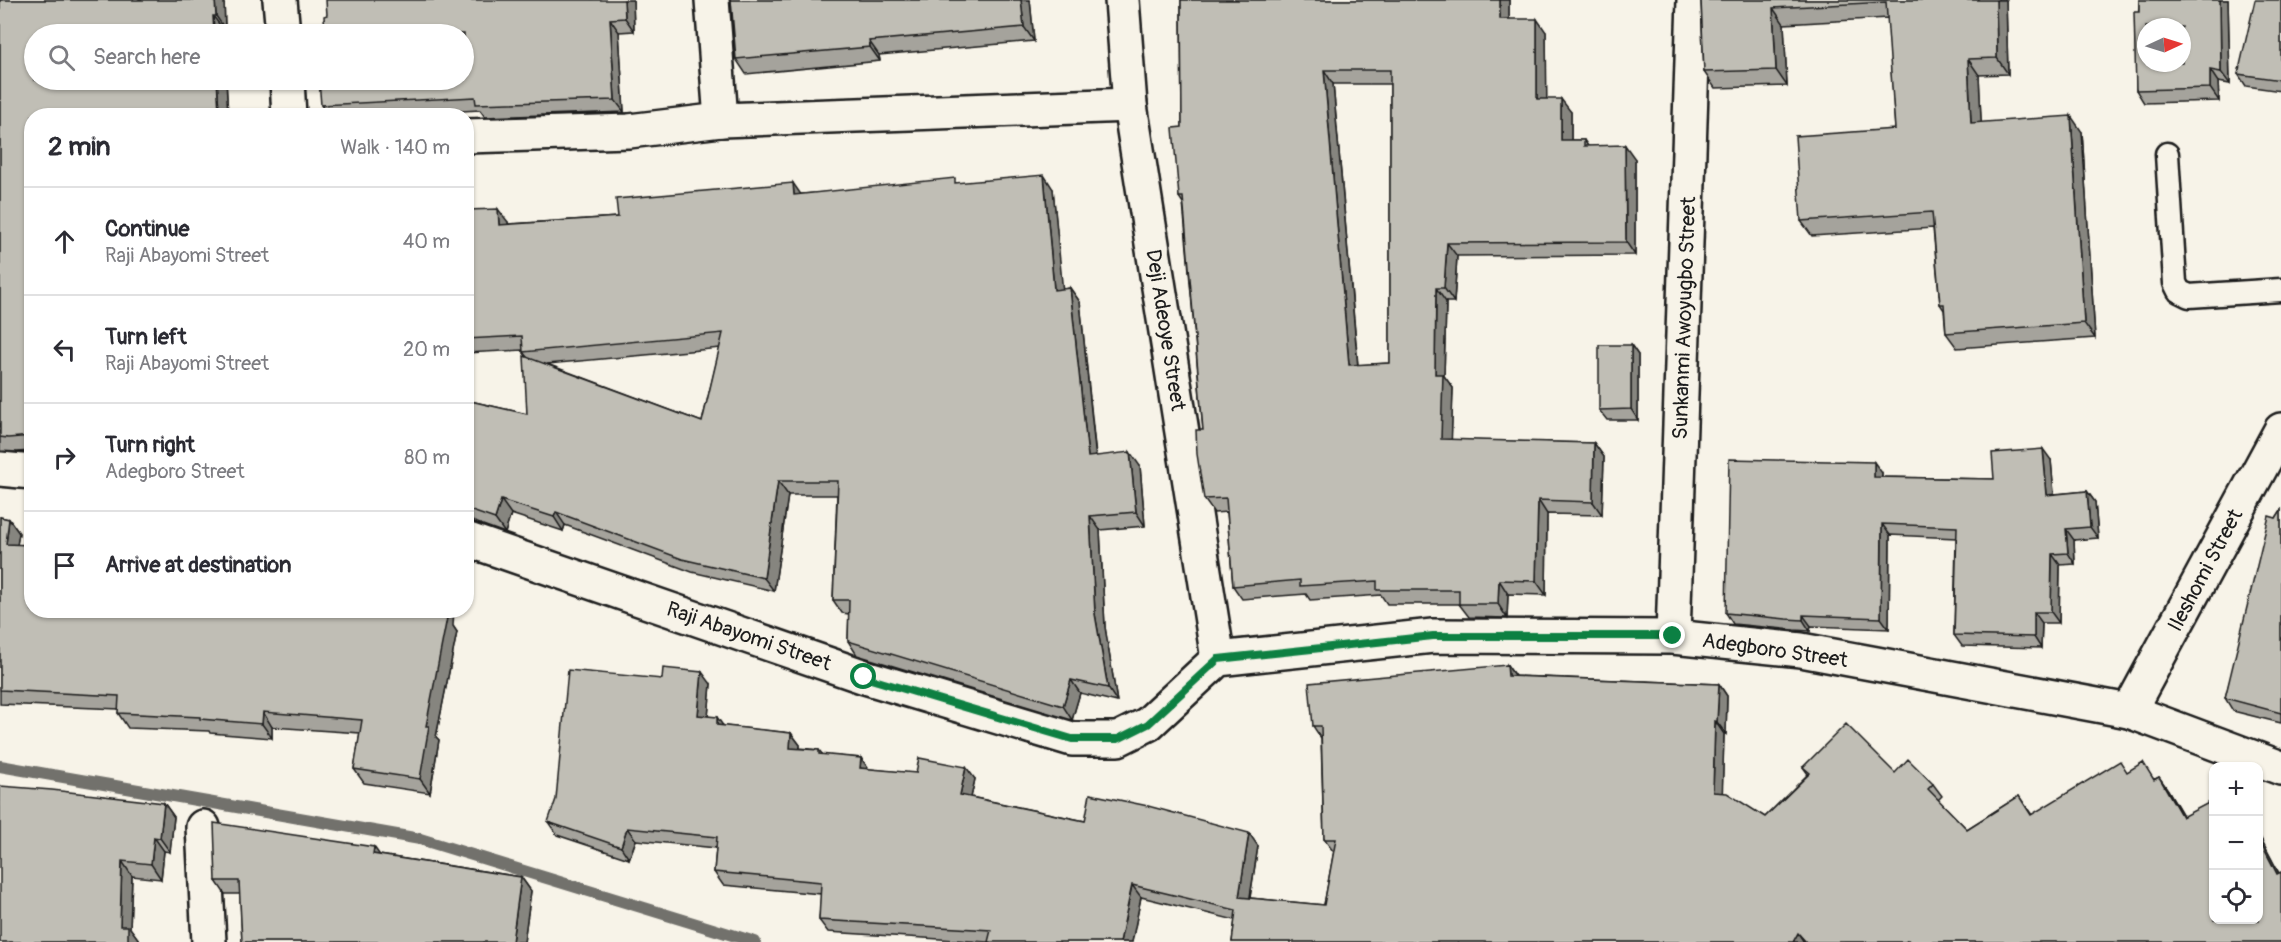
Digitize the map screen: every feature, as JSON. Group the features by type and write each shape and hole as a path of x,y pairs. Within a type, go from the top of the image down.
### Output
{"street":[{"path":"280,0 282,24"},
{"path":"712,0 721,120"},
{"name":"Deji Adeoye Street","path":"1122,0 1130,105 1218,659"},
{"name":"Sunkanmi Awoyugbo Street","path":"1673,636 1694,0"},
{"path":"287,90 288,108"},
{"path":"474,136 630,131 721,120 1130,105"},
{"name":"Ileshomi Street","path":"2129,711 2281,430"},
{"path":"0,469 24,471"},
{"name":"Raji Abayomi Street","path":"474,542 864,677 1072,739 1118,739 1148,724 1218,659"},
{"name":"Adegboro Street","path":"1218,659 1433,636 1673,636 1801,650 2129,711 2281,768"},
{"path":"203,827 209,942"}],"lane":[{"path":"2167,154 2175,283 2179,291 2189,296 2281,290"}],"building":[{"path":"0,0 215,0 216,16 213,16 213,24 24,24 24,90 218,90 219,108 24,108 24,437 0,437"},
{"path":"326,0 624,0 625,18 610,19 615,100 476,104 475,97 321,105 320,90 474,90 474,24 324,24 324,16 327,15"},
{"path":"731,0 1021,0 1024,27 869,41 870,47 736,59"},
{"path":"1181,0 1500,0 1500,19 1537,19 1537,99 1561,99 1561,140 1584,140 1584,146 1625,145 1626,242 1447,243 1444,288 1436,288 1435,374 1443,374 1441,439 1594,443 1593,502 1538,500 1536,581 1499,580 1498,604 1459,604 1459,590 1377,590 1377,581 1300,586 1300,580 1233,586 1226,498 1204,499 1197,454 1196,430 1203,430 1183,197 1179,197 1173,128 1182,127","holes":["1324,70 1390,70 1390,363 1349,365"]},
{"path":"1701,0 1996,0 1997,58 1968,59 1971,123 2071,116 2084,323 1946,333 1944,304 1940,304 1932,212 1801,221 1795,136 1895,129 1886,2 1773,8 1776,70 1704,72"},
{"path":"2139,0 2220,0 2221,72 2210,70 2210,88 2136,90 2134,12 2139,12"},
{"path":"2255,0 2281,0 2281,80 2238,74"},
{"path":"1044,175 1054,290 1070,288 1088,457 1130,452 1136,512 1090,516 1095,614 1108,688 1071,680 1063,706 848,641 849,600 833,600 838,481 778,481 764,578 682,559 556,512 554,517 501,500 495,519 474,512 474,402 527,414 524,356 702,422 723,333 523,352 522,336 474,339 474,210 498,209 499,225 618,217 616,199 793,183 794,195 955,178 955,183"},
{"path":"1599,345 1631,345 1631,409 1599,410"},
{"path":"2043,449 2047,495 2087,491 2090,527 2066,529 2068,553 2052,554 2051,612 2034,612 2034,637 1954,635 1957,527 1882,524 1881,618 1803,615 1803,620 1726,613 1729,459 1874,462 1874,477 1994,479 1992,453"},
{"path":"2281,510 2281,713 2225,698 2269,516 2276,518"},
{"path":"0,517 9,519 6,544 24,545 24,618 447,618 426,726 429,726 420,779 354,769 362,720 263,712 262,724 200,719 200,717 118,713 119,696 0,690"},
{"path":"1507,665 1508,676 1719,684 1717,722 1715,721 1713,792 1727,793 1765,817 1810,773 1803,767 1846,724 1895,773 1908,759 1933,784 1928,789 1967,829 2019,796 2031,815 2120,761 2127,772 2143,762 2154,780 2159,777 2182,817 2209,803 2209,924 2263,924 2263,847 2277,874 2281,872 2281,942 1910,942 1908,940 1905,942 1806,942 1798,933 1793,942 1232,942 1236,910 1132,885 1120,942 988,942 991,930 819,920 821,882 714,872 717,837 627,828 621,847 548,822 556,799 568,670 662,679 663,668 702,672 698,715 717,717 717,725 791,733 790,748 819,750 819,754 861,758 860,768 916,773 919,758 966,767 960,795 1085,821 1090,794 1148,806 1249,833 1239,897 1324,905 1336,839 1324,839 1321,726 1313,726 1309,683"},
{"path":"0,786 164,803 160,838 154,837 151,864 122,861 120,926 128,926 128,942 0,942"},
{"path":"214,823 374,847 373,854 521,877 512,942 242,942 239,881 216,881"}],"waterway":[{"path":"0,766 420,839 755,942"}],"route":[{"path":"864,677 1072,739 1118,739 1148,724 1218,659 1433,636 1673,636"}]}
